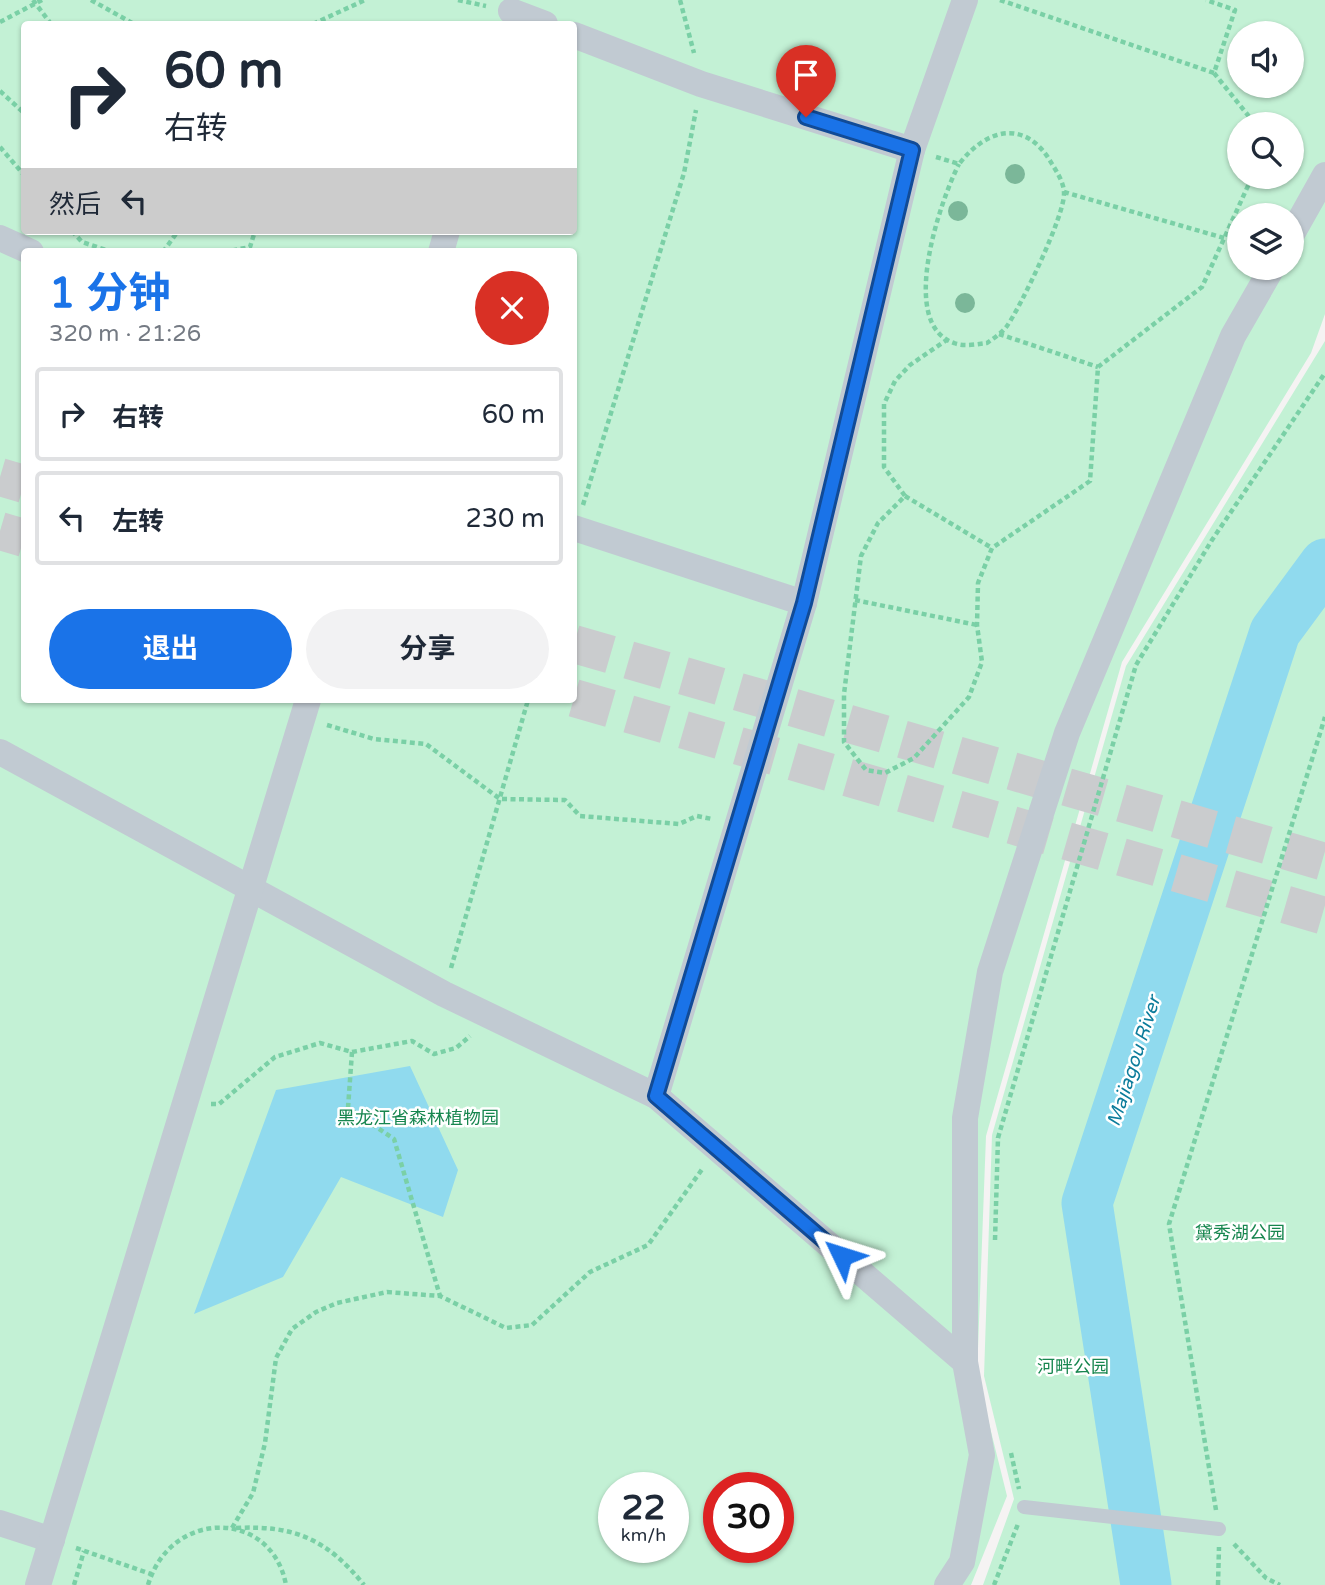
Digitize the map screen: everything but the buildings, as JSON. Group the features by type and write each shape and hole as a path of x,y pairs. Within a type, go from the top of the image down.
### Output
{"street":[{"path":"656,1096 804,603 912,150 965,0"},
{"path":"510,12 536,21"},
{"path":"577,37 701,84 912,150"},
{"path":"1304,213 1325,175"},
{"path":"0,238 21,248"},
{"path":"947,1585 962,1562 982,1455 965,1362 965,1118 990,972 1067,733 1233,336 1265,280"},
{"path":"577,529 804,603"},
{"path":"38,1585 305,709"},
{"path":"0,752 444,994 656,1096 965,1362"},
{"path":"0,1523 52,1540"}],"lane":[{"path":"1024,1507 1219,1529"}],"path":[{"path":"33,0 40,2 50,21"},
{"path":"91,0 129,21"},
{"path":"320,21 365,0"},
{"path":"577,521 684,173 701,84 680,0"},
{"path":"1000,0 1214,73 1245,112"},
{"path":"1206,0 1235,10"},
{"path":"1214,73 1235,10 1235,0"},
{"path":"0,22 40,2"},
{"path":"0,91 21,110"},
{"path":"1011,132 1035,140 1047,154 1064,192 1061,214 1008,325 987,343 970,345 954,343 948,339 933,320 925,282 928,252 949,184 959,164 972,148 988,136 1011,132"},
{"path":"0,147 21,172"},
{"path":"912,150 959,164"},
{"path":"905,496 878,523 861,556 844,694 844,741 866,770 885,773 914,758 969,697 982,662 977,625 978,583 992,548 1090,481 1098,366 1202,287 1246,189"},
{"path":"1064,192 1224,238"},
{"path":"76,235 82,242 100,248"},
{"path":"245,248 250,247 254,235"},
{"path":"999,334 1098,366"},
{"path":"948,339 910,365 895,381 884,404 884,467 905,496 992,548"},
{"path":"995,1244 998,1138 1136,665 1212,540 1325,373"},
{"path":"855,600 977,625"},
{"path":"444,994 527,703"},
{"path":"305,709 374,739 426,744 500,799 565,800 580,816 679,824 697,816 738,824"},
{"path":"1218,1585 1219,1529 1169,1224 1325,717"},
{"path":"184,1107 219,1104 275,1057 320,1043 352,1052 412,1041 434,1054 456,1048 492,1017"},
{"path":"352,1052 348,1108 394,1139 440,1296"},
{"path":"232,1528 253,1493 260,1471 276,1357 292,1329 316,1312 365,1296 414,1292 440,1296 494,1324 519,1329 532,1325 590,1272 649,1245 698,1173 719,1150"},
{"path":"994,1585 1024,1507 1008,1442"},
{"path":"148,1585 151,1574 167,1547 187,1534 209,1527 267,1526 297,1532 328,1547 364,1585"},
{"path":"232,1528 254,1537 272,1553 284,1573 286,1585"},
{"path":"1219,1529 1266,1578 1280,1585"},
{"path":"52,1540 151,1574"},
{"path":"74,1585 84,1551"}],"green space":[{"name":"黑龙江省森林植物园","path":"0,0 1325,0 1325,314 1311,353 1122,662 986,1136 977,1375 1007,1496 971,1585 0,1585"},
{"name":"河畔公园","path":"1325,341 1325,1585 983,1585 1014,1499 984,1376 992,1135 1126,666"}],"water":[{"path":"410,1066 458,1170 443,1217 341,1177 283,1277 194,1314 276,1090"}],"waterway":[{"name":"Majiagou River","path":"1146,1585 1087,1203 1275,632 1325,564"}],"tunnel":[{"path":"0,477 21,483"},
{"path":"0,531 21,537"},
{"path":"577,645 1325,862"},
{"path":"577,699 1325,916"}],"route":[{"path":"806,117 912,150 804,603 656,1096 842,1256"}],"park label":[{"name":"黛秀湖公园","path":"1240,1233"}]}
